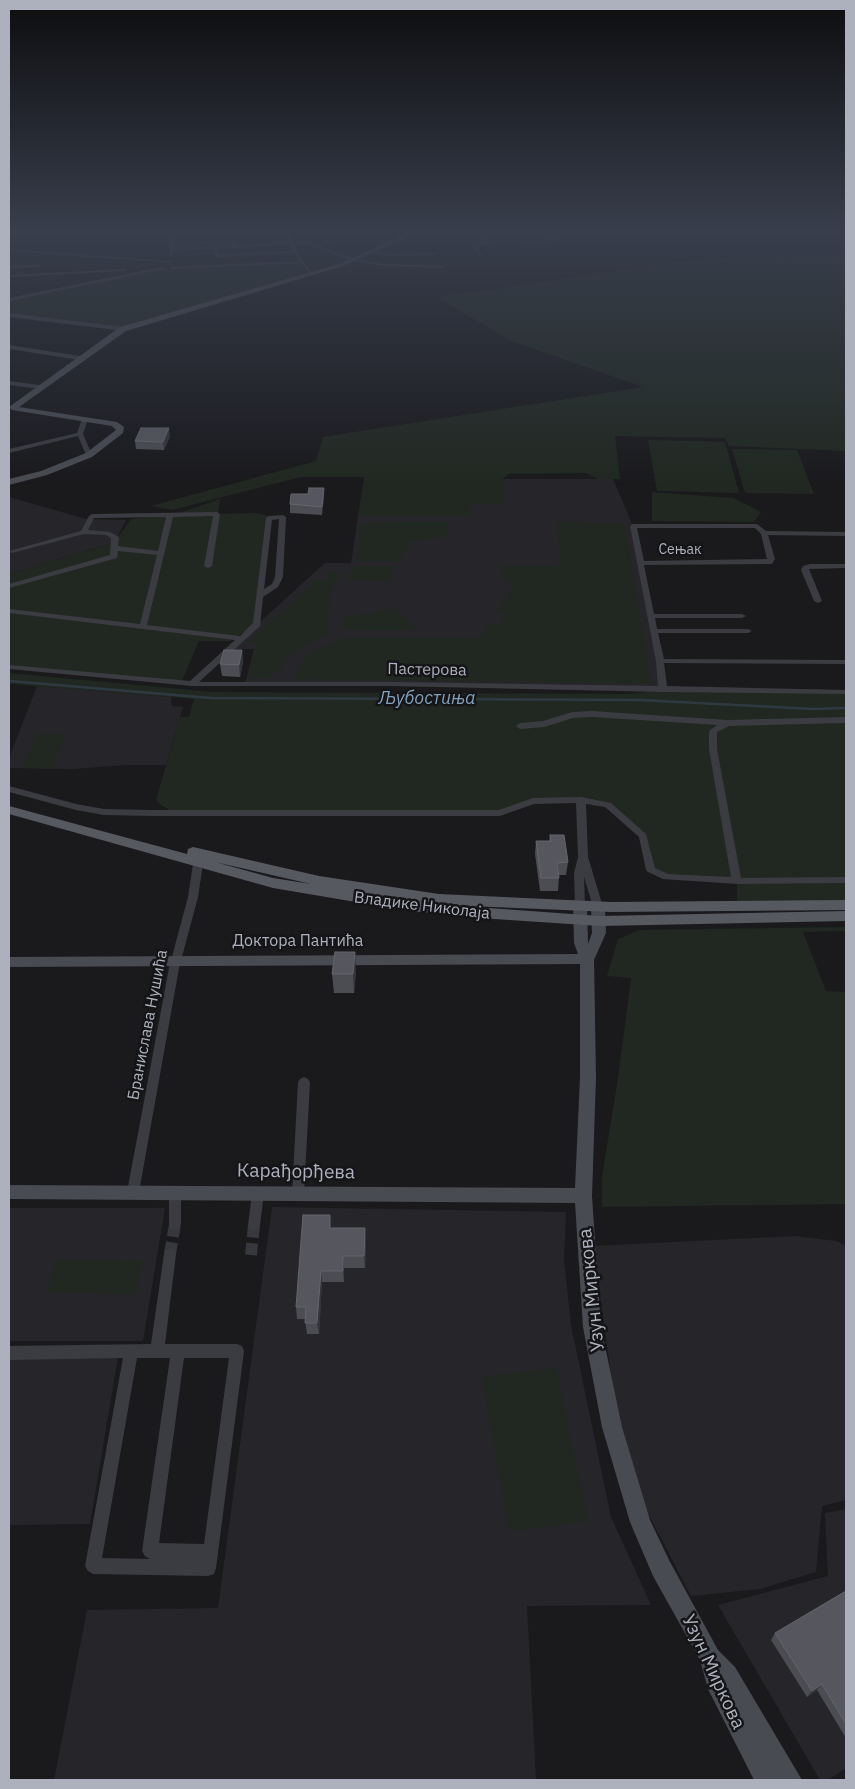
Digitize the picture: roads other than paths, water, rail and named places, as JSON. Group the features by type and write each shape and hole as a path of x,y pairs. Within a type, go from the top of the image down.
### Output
{"main road":[{"name":"Владике Николаја","path":"9,801 199,854 319,882 439,899 580,913"},
{"name":"Владике Николаја","path":"9,810 198,864 273,883 366,900 439,910 599,914 846,916"},
{"name":"Владике Николаја","path":"599,914 846,905"}],"street":[{"path":"29,317 123,329"},
{"path":"10,408 123,329 162,317"},
{"path":"9,347 80,358"},
{"path":"9,383 40,388"},
{"path":"9,482 44,473 89,455 120,431 120,427 114,424 10,408"},
{"path":"85,419 80,434 89,455"},
{"path":"9,451 80,434"},
{"path":"84,532 92,516 217,514 208,566"},
{"path":"143,626 170,516"},
{"path":"192,684 257,624 259,596 269,518 283,517 279,577 275,586 259,596"},
{"name":"Сењак","path":"633,526 758,526 764,533 772,559 769,562 642,563 633,526"},
{"path":"9,586 114,556 116,537 108,533 84,532 12,551"},
{"name":"Сењак","path":"764,533 846,534"},
{"path":"114,548 161,553"},
{"path":"642,563 660,660 663,690"},
{"path":"818,601 805,570 810,566 846,566"},
{"path":"9,611 241,638"},
{"path":"651,616 742,616"},
{"path":"654,631 748,631"},
{"path":"660,660 846,662"},
{"name":"Пастерова","path":"9,667 192,684 392,684 846,692"},
{"path":"520,726 544,724 572,716 592,714 727,723 846,720"},
{"path":"727,723 713,731 713,749 737,881"},
{"path":"9,789 76,807 104,812 235,814 500,813 534,801 582,800 608,805 642,836 651,870 666,877 737,881 846,880"},
{"name":"Узун Миркова","path":"582,800 583,857 599,914 598,938 587,960 588,1077 583,1196 592,1326 624,1474 650,1546 710,1657 716,1680 766,1780"},
{"path":"583,857 579,873 580,944 587,960"},
{"name":"Бранислава Нушића","path":"133,1192 176,960 193,897 198,864"},
{"name":"Доктора Пантића","path":"9,962 569,958 587,960"},
{"path":"298,1194 304,1082"},
{"name":"Карађорђева","path":"9,1192 583,1196"},
{"path":"175,1192 175,1224"},
{"path":"254,1225 258,1193"},
{"path":"157,1351 170,1254"},
{"path":"178,1351 150,1551 210,1552"},
{"path":"9,1353 238,1351 208,1568 93,1566 131,1352"},
{"path":"710,1657 727,1675 790,1780"}],"waterway":[{"name":"Љубостиња","path":"9,681 211,698 640,700 813,709 846,708"}],"tunnel":[{"path":"170,1254 175,1224"},
{"path":"251,1255 254,1225"}]}
